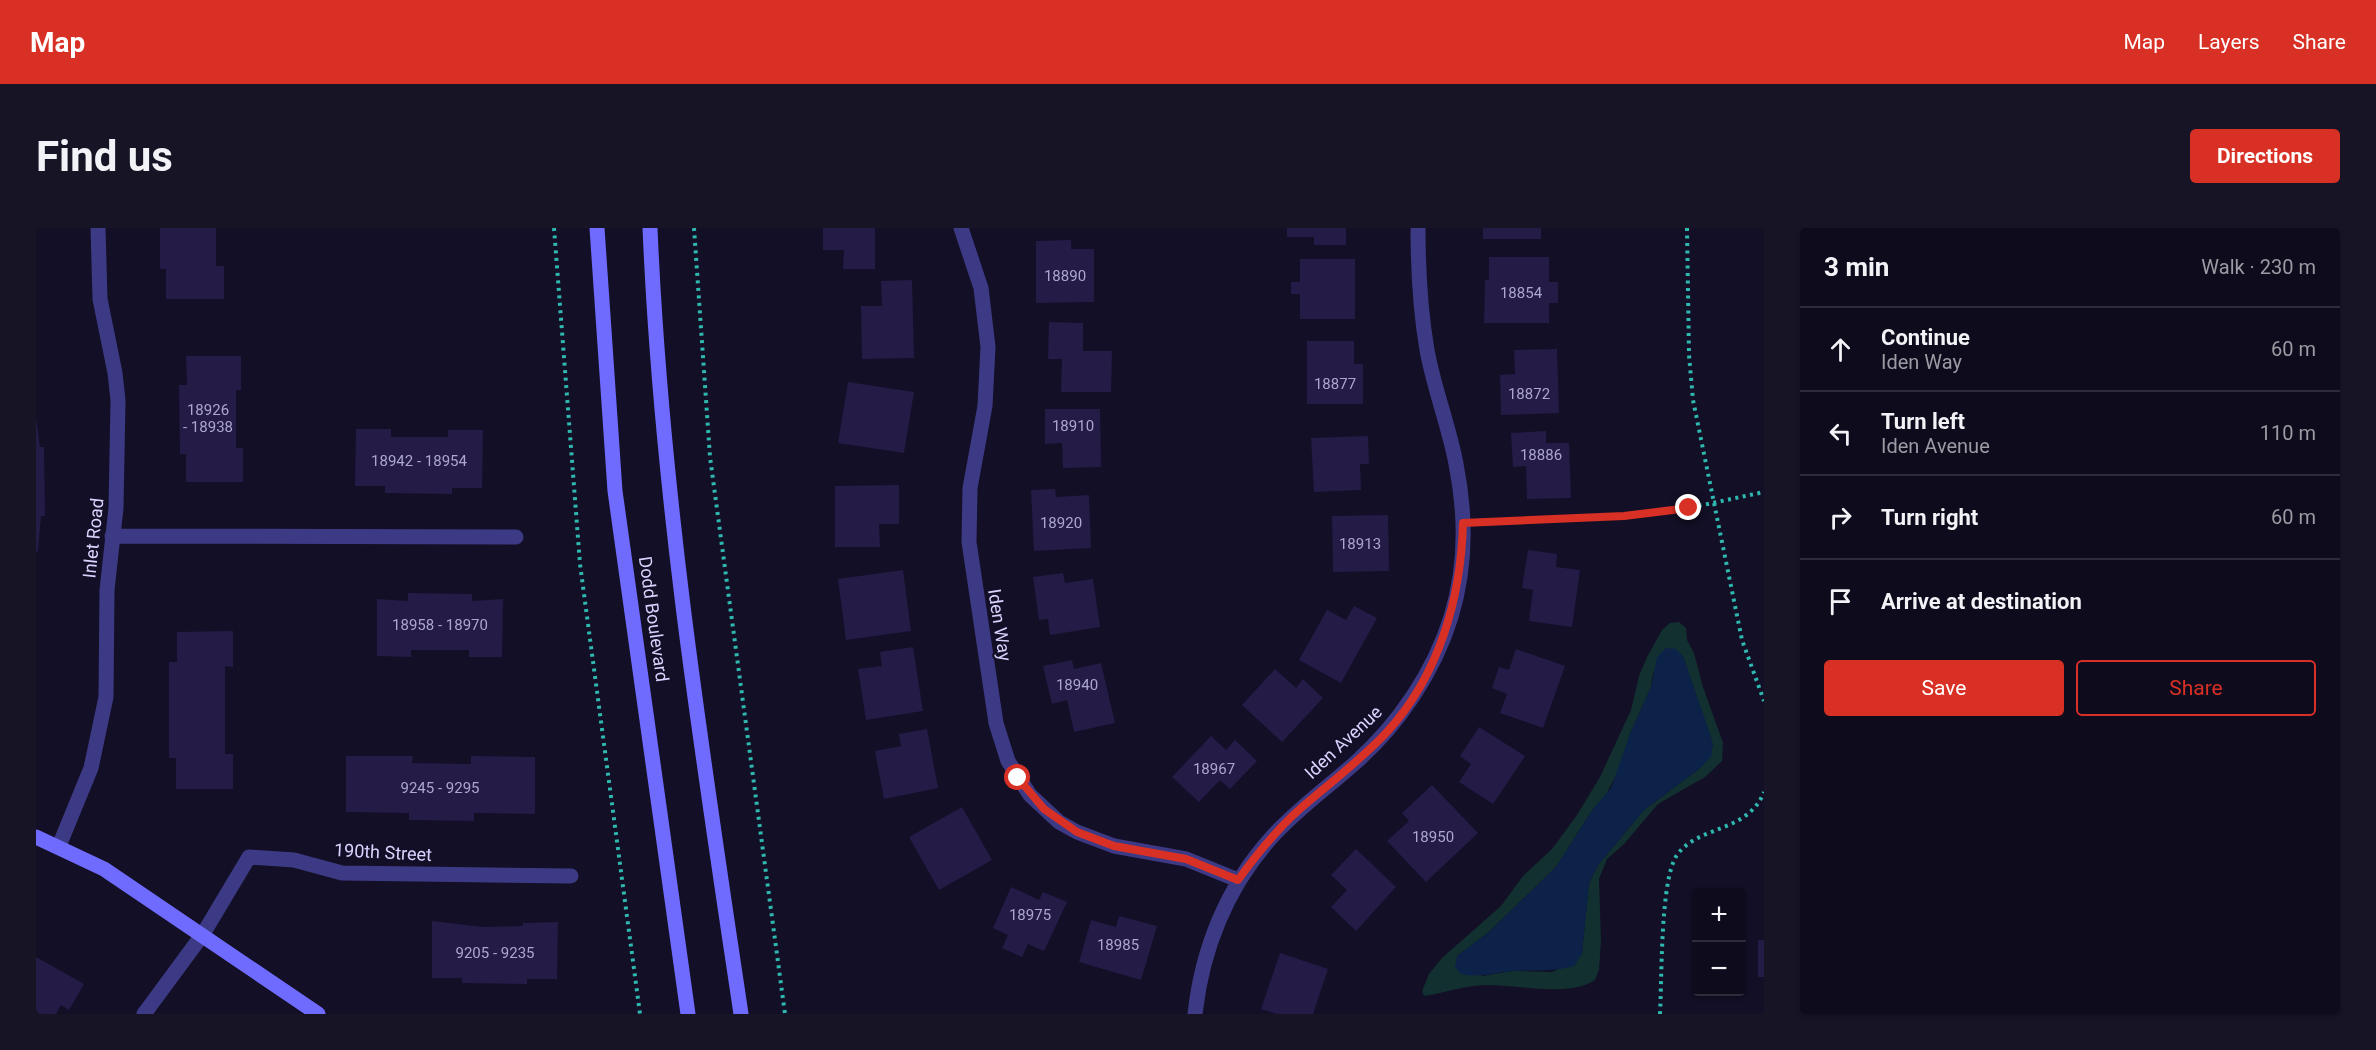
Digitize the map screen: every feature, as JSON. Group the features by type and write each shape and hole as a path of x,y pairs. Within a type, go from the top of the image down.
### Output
{"main road":[{"name":"Dodd Boulevard","path":"597,228 615,491 688,1014"},
{"name":"Dodd Boulevard","path":"650,228 656,337 669,489 741,1014"},
{"path":"36,837 104,869 318,1014"}],"street":[{"name":"Inlet Road","path":"59,846 91,768 101,731 106,697 107,590 118,474 118,400 116,373 100,299 98,228"},
{"name":"Iden Way","path":"961,228 981,288 988,347 985,406 970,488 969,542 996,723 1008,761 1030,795 1059,822 1077,832 1114,846 1186,859 1238,880"},
{"name":"Iden Avenue","path":"1195,1014 1208,951 1225,903 1238,880 1285,823 1388,731 1416,691 1442,644 1452,614 1460,574 1463,523 1456,462 1436,392 1426,340 1419,277 1418,228"},
{"path":"112,536 516,537"},
{"name":"190th Street","path":"203,934 249,857 294,860 342,873 571,876"},
{"path":"144,1014 203,934"}],"path":[{"path":"554,228 580,564 640,1014"},
{"path":"693,228 710,457 785,1014"},
{"path":"1687,228 1690,366 1693,400 1742,640 1764,701"},
{"path":"1463,523 1624,516 1714,503 1764,492"},
{"path":"1660,1014 1667,901 1670,875 1677,855 1690,843 1744,818 1764,792"}],"green space":[{"path":"1679,622 1686,628 1687,640 1694,653 1703,687 1723,743 1722,761 1705,777 1658,804 1624,844 1607,859 1599,879 1601,941 1599,970 1595,980 1571,988 1542,989 1484,985 1424,996 1422,991 1429,974 1442,958 1501,906 1523,876 1552,849 1577,815 1600,777 1631,710 1639,676 1647,657 1662,630 1670,623","holes":["1683,656 1713,745 1699,769 1644,810 1598,865 1589,883 1582,954 1553,972 1512,971 1482,976 1457,956 1489,932 1556,867 1593,809 1604,799 1621,765 1630,734 1651,687 1653,673"]}],"water":[{"path":"1666,648 1676,649 1683,656 1710,734 1713,745 1711,757 1699,769 1644,810 1598,865 1589,883 1582,954 1574,966 1551,970 1480,975 1461,974 1455,967 1457,956 1489,932 1556,867 1593,809 1611,788 1630,734 1651,687 1657,657"}],"building":[{"path":"160,228 216,228 216,266 224,266 224,299 166,299 166,269 160,269"},
{"path":"823,228 875,228 875,269 843,269 844,250 823,250"},
{"path":"1287,228 1346,228 1346,245 1314,245 1314,237 1287,237"},
{"path":"1483,228 1541,228 1541,239 1483,239"},
{"path":"1071,240 1071,249 1094,249 1094,302 1036,303 1036,241"},
{"path":"1489,257 1549,257 1549,282 1558,282 1558,303 1549,303 1549,323 1484,323 1485,280 1489,280"},
{"path":"1300,259 1355,259 1355,319 1300,319 1300,294 1291,294 1291,282 1300,282"},
{"path":"912,280 914,358 862,359 861,306 882,306 881,281"},
{"path":"1049,322 1083,323 1083,351 1112,351 1111,392 1061,392 1062,359 1048,359"},
{"path":"1307,341 1354,341 1354,364 1363,364 1363,404 1307,404"},
{"path":"1557,349 1559,413 1501,415 1500,375 1515,374 1514,350"},
{"path":"186,356 241,356 241,390 236,390 236,448 243,448 243,482 186,482 186,454 180,454 179,385 187,385"},
{"path":"848,382 914,392 904,453 838,443"},
{"path":"1045,409 1100,409 1101,467 1063,468 1062,443 1045,444"},
{"path":"36,418 40,447 44,447 45,516 41,516 38,551 36,552"},
{"path":"356,429 391,429 391,437 448,437 448,430 483,430 482,488 452,488 452,494 385,493 385,486 355,486"},
{"path":"1546,431 1546,443 1569,443 1571,498 1527,499 1526,466 1513,467 1511,433"},
{"path":"1368,436 1369,464 1360,464 1361,490 1314,492 1311,438"},
{"path":"899,485 899,524 879,524 880,547 835,547 835,486"},
{"path":"1055,489 1056,497 1089,495 1091,548 1034,551 1031,490"},
{"path":"1388,515 1389,571 1333,572 1332,516"},
{"path":"1528,550 1557,554 1556,567 1580,570 1572,627 1529,621 1533,590 1522,588"},
{"path":"903,570 911,631 846,640 838,579"},
{"path":"1063,573 1065,583 1093,579 1100,627 1050,635 1048,619 1039,620 1033,577"},
{"path":"408,593 472,594 472,601 503,599 502,657 469,657 469,650 411,650 411,657 377,656 377,599 408,601"},
{"path":"1354,606 1377,618 1341,683 1299,660 1327,610 1346,620"},
{"path":"233,631 233,667 225,666 225,754 233,754 233,789 176,789 176,758 169,758 169,662 177,662 177,632"},
{"path":"913,647 923,711 866,720 858,669 882,666 880,652"},
{"path":"1516,649 1565,666 1543,728 1500,713 1507,694 1492,688 1499,667 1509,670"},
{"path":"1072,660 1074,669 1101,663 1115,723 1074,732 1067,700 1052,704 1043,666"},
{"path":"1275,669 1296,688 1303,679 1323,698 1282,742 1242,705"},
{"path":"1479,727 1525,756 1493,804 1459,782 1471,764 1460,756"},
{"path":"927,729 938,788 884,799 875,751 901,746 899,734"},
{"path":"1211,736 1226,750 1235,740 1257,761 1230,789 1220,780 1199,802 1172,777"},
{"path":"346,756 413,756 412,763 471,764 471,756 535,757 535,814 474,813 474,821 409,820 409,813 346,812"},
{"path":"1432,785 1478,833 1426,882 1387,841 1409,821 1402,813"},
{"path":"962,807 992,860 939,890 909,837"},
{"path":"1356,849 1396,887 1356,931 1331,907 1347,890 1331,875"},
{"path":"1011,887 1039,900 1043,892 1067,902 1044,951 1028,944 1022,957 1002,948 1008,935 993,928"},
{"path":"1119,916 1157,926 1141,980 1079,962 1091,920 1116,927"},
{"path":"432,921 483,927 558,922 557,979 527,979 527,984 462,983 462,978 432,978"},
{"path":"1758,940 1764,940 1764,977 1758,977"},
{"path":"1280,953 1328,969 1313,1014 1277,1014 1261,1009"},
{"path":"36,957 84,984 69,1010 61,1005 56,1014 36,1014"}],"route":[{"path":"1018,778 1044,809 1059,822 1077,832 1114,846 1161,852 1186,859 1238,880 1271,838 1300,808 1388,731 1416,691 1442,644 1452,614 1462,554 1463,523 1624,516 1689,508"}]}
